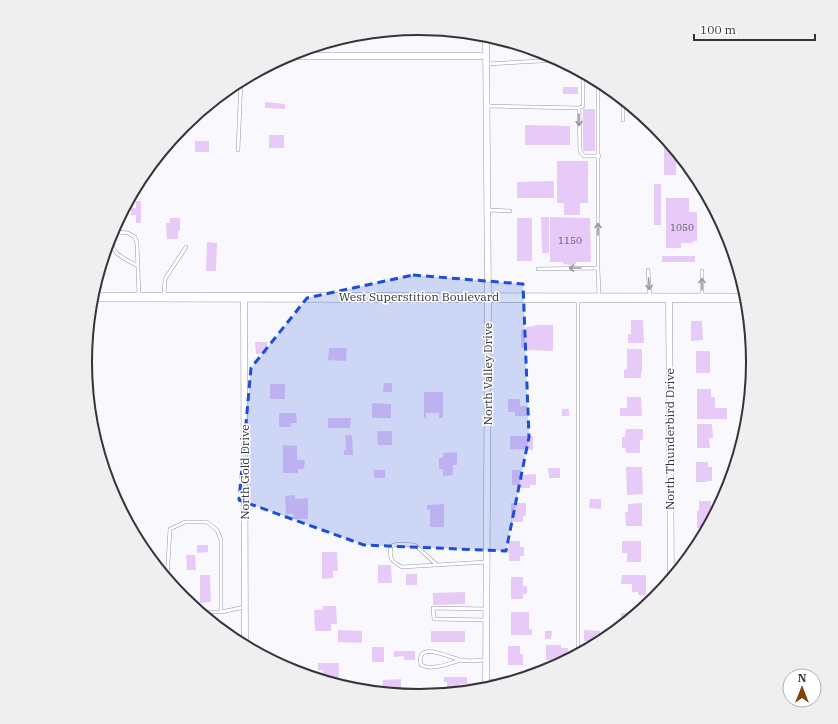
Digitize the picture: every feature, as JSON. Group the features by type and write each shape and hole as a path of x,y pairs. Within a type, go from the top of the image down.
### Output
{"main road":[{"name":"West Superstition Boulevard","path":"98,297 740,298"}],"street":[{"name":"North Valley Drive","path":"486,42 488,210 486,682"},
{"path":"304,56 486,56"},
{"name":"North Gold Drive","path":"244,297 245,639"},
{"name":"North Thunderbird Drive","path":"670,298 671,570"}],"lane":[{"path":"487,64 544,60"},
{"path":"487,106 579,108 583,106 583,80"},
{"path":"238,150 241,88"},
{"path":"598,88 599,298"},
{"path":"623,107 623,120"},
{"path":"579,108 580,151 584,156 598,156"},
{"path":"488,210 510,210"},
{"path":"119,232 128,233 135,236 137,244 139,297"},
{"path":"164,297 165,279 186,247"},
{"path":"112,248 119,256 138,266"},
{"path":"538,268 598,268"},
{"path":"648,270 650,298"},
{"path":"702,270 702,298"},
{"path":"578,298 578,647"},
{"path":"167,571 170,529 185,522 208,522 217,530 221,540 221,612"},
{"path":"437,565 415,545 398,544 392,546 390,556 393,562 402,566 437,565 487,562"},
{"path":"208,612 221,612 245,607"},
{"path":"487,609 433,608 434,619 487,620"},
{"path":"462,660 433,651 426,652 421,655 419,660 421,666 425,668 434,668 462,660 486,660"}],"highlighted area":[{"path":"413,275 523,284 529,437 506,551 364,545 239,500 251,368 307,298"}],"building":[{"path":"563,87 578,87 578,94 563,94"},
{"path":"265,102 285,104 285,109 265,108"},
{"path":"583,109 595,109 595,151 583,151"},
{"path":"525,125 570,126 570,145 525,145"},
{"path":"269,135 284,135 284,148 269,148"},
{"path":"195,141 209,141 209,152 195,152"},
{"path":"664,145 676,160 676,175 664,175"},
{"path":"557,161 588,161 588,203 580,203 580,215 564,215 564,203 557,203"},
{"path":"554,181 554,198 517,198 517,182"},
{"path":"654,184 661,184 661,225 654,225"},
{"path":"666,198 689,198 689,212 697,212 697,241 693,241 693,243 681,243 681,248 666,248"},
{"path":"136,201 141,201 141,223 136,223 136,215 131,215 131,208 136,208"},
{"path":"541,217 549,217 549,253 542,253"},
{"path":"550,217 590,218 591,262 576,262 576,264 570,265 563,264 564,262 550,262"},
{"path":"170,218 180,218 180,231 178,231 178,239 167,239 166,223 170,223"},
{"path":"517,218 532,218 532,261 517,261"},
{"path":"207,242 217,243 216,271 206,271"},
{"path":"662,256 695,256 695,262 662,262"},
{"path":"631,320 643,320 644,343 628,343 628,334 631,334"},
{"path":"691,321 702,321 703,340 691,341"},
{"path":"535,325 553,325 553,351 526,350 526,348 521,348 521,330 526,330 526,327"},
{"path":"255,342 267,342 267,354 256,354"},
{"path":"329,348 347,348 346,361 328,360"},
{"path":"627,349 642,349 641,378 624,378 624,370 627,369"},
{"path":"696,351 710,351 710,373 696,373"},
{"path":"384,383 392,383 392,392 383,392"},
{"path":"270,384 285,384 285,399 270,399"},
{"path":"697,389 711,389 711,397 715,397 715,408 727,408 727,419 697,419"},
{"path":"424,392 443,392 443,418 439,418 439,413 426,413 426,418 424,418"},
{"path":"627,397 641,397 642,416 620,416 620,408 627,408"},
{"path":"508,399 520,399 520,406 526,406 526,416 515,416 515,412 508,412"},
{"path":"372,403 391,404 391,418 372,418"},
{"path":"562,409 569,409 569,416 562,416"},
{"path":"279,413 296,413 297,423 291,423 291,427 279,427"},
{"path":"328,418 351,418 350,428 328,428"},
{"path":"697,424 712,424 713,438 709,438 710,448 697,448"},
{"path":"626,429 643,429 643,440 640,440 640,453 626,453 626,448 622,448 622,437 625,437"},
{"path":"377,431 392,431 392,445 378,445"},
{"path":"345,435 352,435 353,455 344,455 344,450 346,450"},
{"path":"510,436 533,436 533,450 510,449"},
{"path":"283,445 297,446 297,460 305,460 304,469 298,469 298,473 283,473"},
{"path":"457,452 457,465 453,465 453,475 443,476 443,469 439,469 439,458 443,458 443,453"},
{"path":"696,462 708,462 708,467 712,467 712,481 696,482"},
{"path":"626,467 642,467 643,494 627,495"},
{"path":"548,468 560,468 560,478 549,478"},
{"path":"374,470 385,470 385,478 374,478"},
{"path":"512,470 520,470 520,475 536,474 536,485 530,485 530,488 517,488 517,485 512,485"},
{"path":"295,495 295,499 308,498 308,519 293,519 293,514 286,514 285,496"},
{"path":"590,499 601,499 601,509 589,508"},
{"path":"699,501 711,501 711,509 701,528 697,528 697,511 699,511"},
{"path":"511,503 526,503 526,516 523,516 523,522 511,522"},
{"path":"642,503 642,526 626,526 625,512 628,512 628,504"},
{"path":"444,504 444,527 430,527 430,510 427,510 427,505"},
{"path":"508,541 520,541 520,547 524,547 524,556 520,556 520,561 509,561"},
{"path":"622,541 641,541 641,562 627,562 627,553 622,553"},
{"path":"197,545 208,545 208,552 197,553"},
{"path":"322,552 337,552 338,571 333,571 333,578 322,579"},
{"path":"186,555 195,555 196,570 187,570"},
{"path":"378,565 391,565 392,583 378,583"},
{"path":"406,574 417,574 417,585 406,585"},
{"path":"200,575 210,575 211,602 200,603"},
{"path":"622,575 646,575 646,595 638,595 638,592 632,592 632,584 621,584"},
{"path":"511,577 523,577 523,586 527,586 527,594 523,594 523,599 511,599"},
{"path":"465,592 465,604 433,605 433,593"},
{"path":"323,606 336,606 337,624 331,624 331,631 315,631 314,610 323,610"},
{"path":"511,612 529,612 529,629 532,629 532,635 511,635"},
{"path":"621,613 628,613 621,619"},
{"path":"338,630 362,631 362,643 338,642"},
{"path":"584,630 600,631 600,635 589,641 584,641"},
{"path":"431,631 465,631 465,642 431,642"},
{"path":"545,631 552,631 551,639 545,639"},
{"path":"546,645 561,645 561,648 568,648 568,653 564,655 553,660 546,660"},
{"path":"508,646 520,646 520,654 523,654 523,665 508,665"},
{"path":"372,647 384,647 384,662 372,662"},
{"path":"394,651 415,651 415,660 404,660 404,656 394,657"},
{"path":"318,663 339,663 338,679 323,675 323,670 318,670"},
{"path":"444,677 467,677 467,684 459,684 459,686 447,687 447,682 444,682"},
{"path":"401,679 401,688 383,687 383,680"}]}
